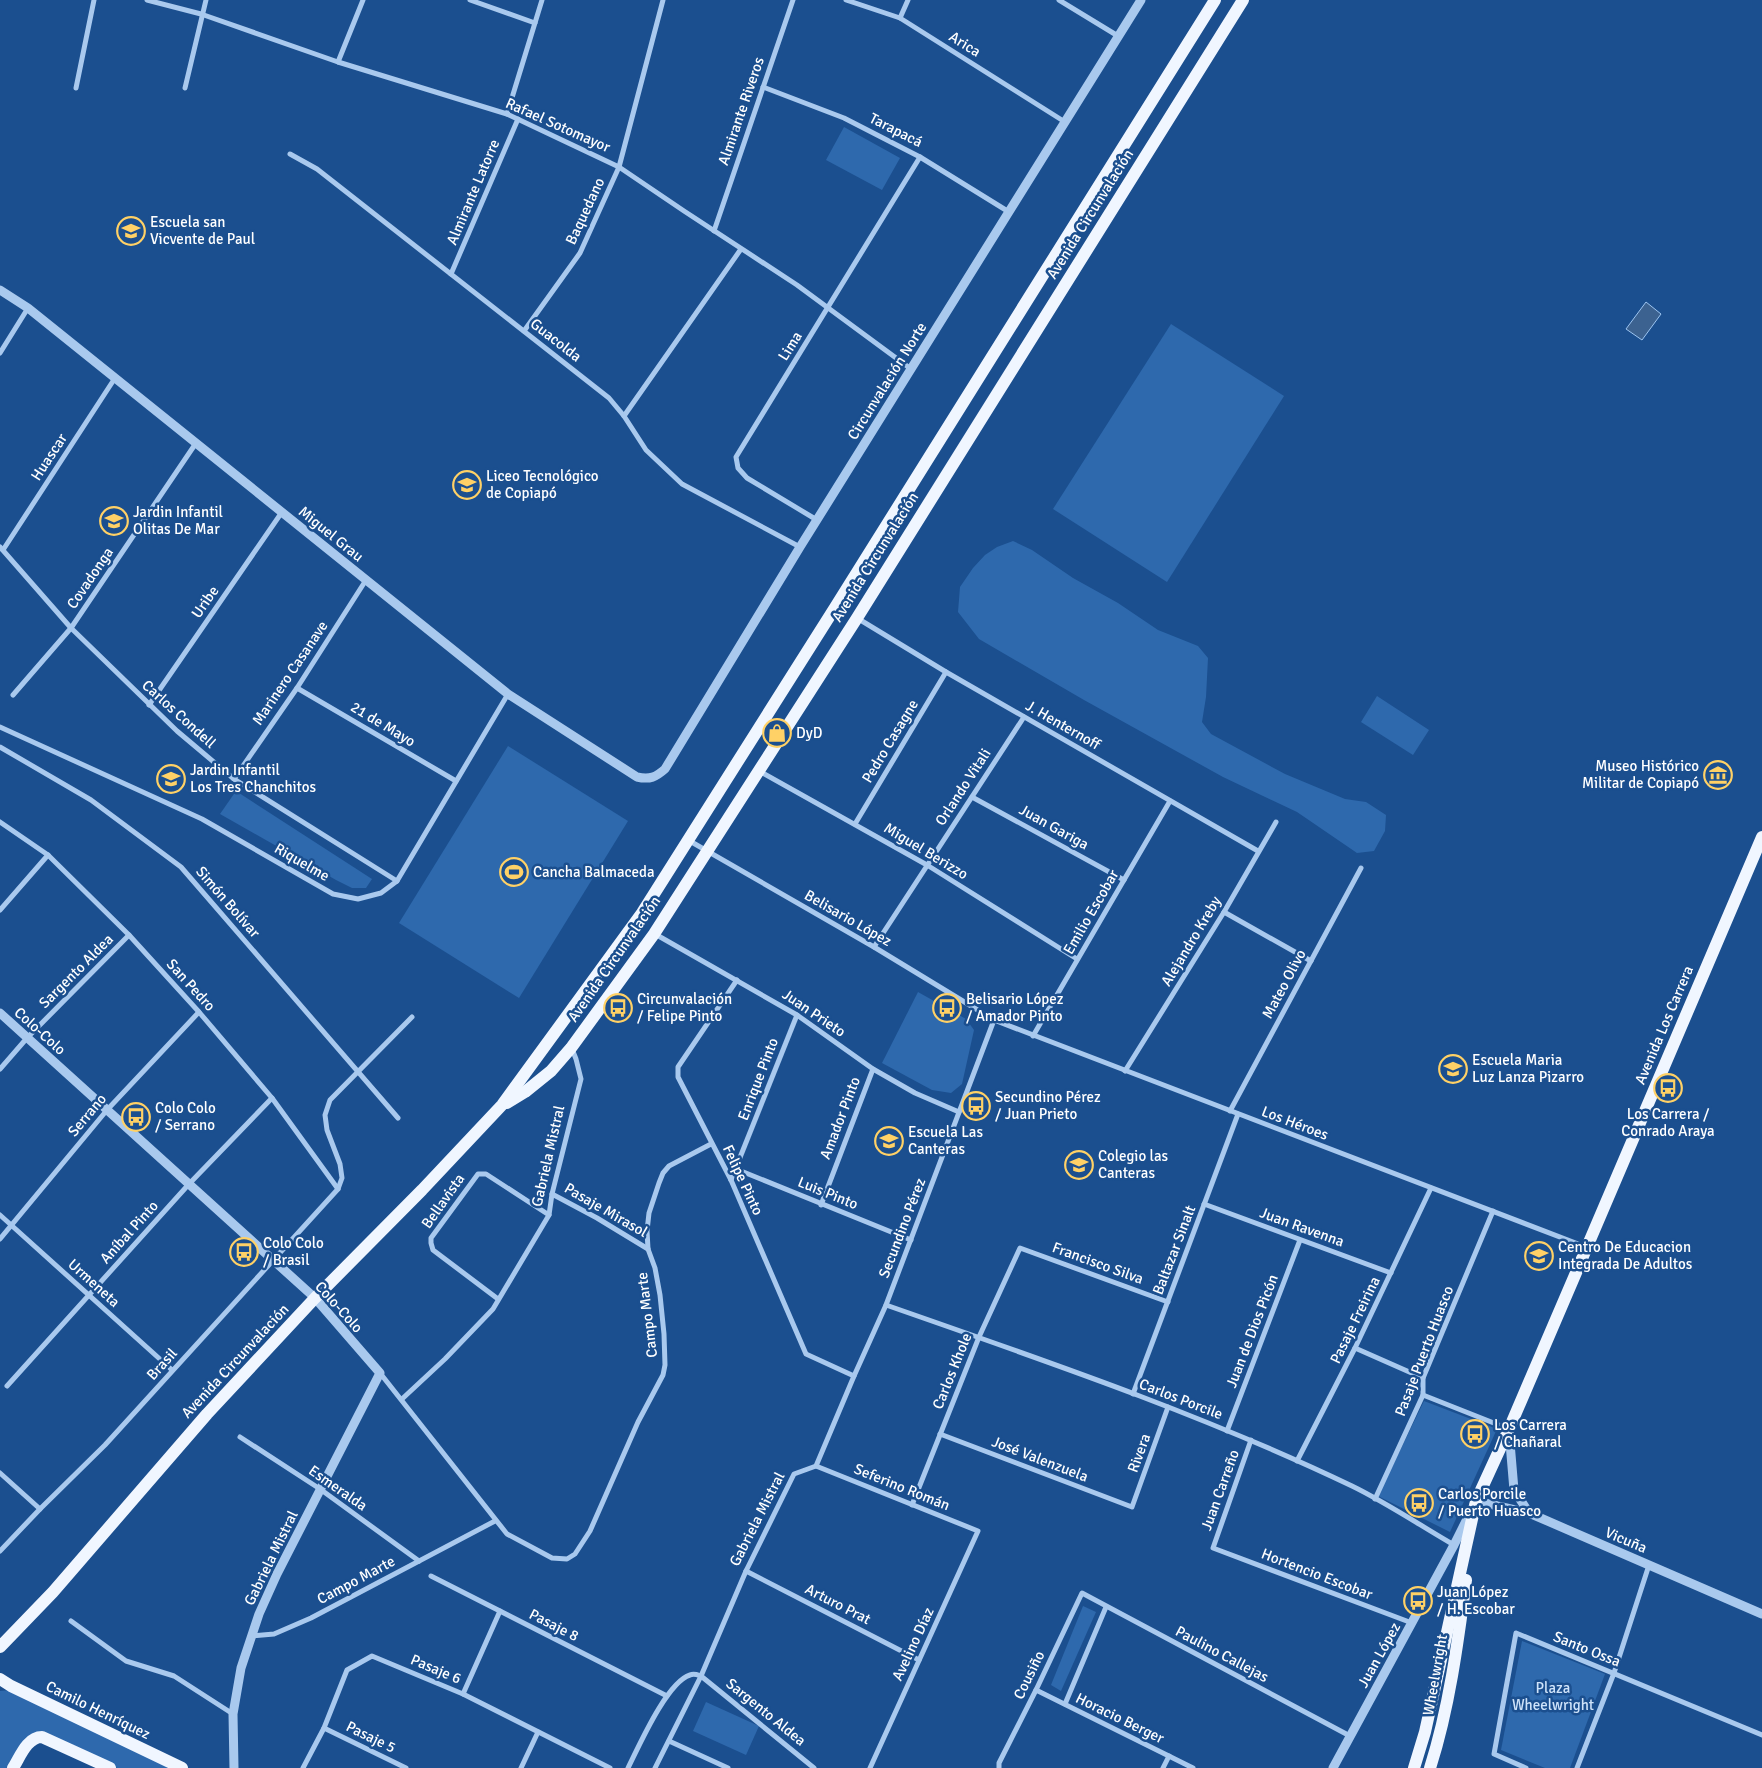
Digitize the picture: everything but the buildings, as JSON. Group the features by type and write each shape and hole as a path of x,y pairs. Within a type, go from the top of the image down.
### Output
{"main road":[{"name":"Avenida Circunvalación","path":"0,1647 53,1592 207,1414 315,1298 422,1190 502,1105 636,921 836,606 1215,0"},
{"name":"Avenida Circunvalación","path":"502,1105 540,1081 551,1071 571,1048 654,934 857,618 1244,0"},
{"name":"Avenida Los Carrera","path":"1476,1501 1509,1429 1762,838"},
{"name":"Wheelwright","path":"1414,1768 1425,1732 1476,1501"},
{"name":"Wheelwright","path":"1430,1768 1439,1739 1460,1625 1476,1501"},
{"name":"Camilo Henríquez","path":"0,1679 182,1768"},
{"path":"13,1768 30,1741 38,1736 110,1768"}],"street":[{"path":"76,88 94,0"},
{"name":"Rafael Sotomayor","path":"147,0 201,14 338,62 508,114 619,167 797,285 911,369"},
{"path":"185,88 201,14 206,0"},
{"path":"338,62 363,0"},
{"path":"470,0 535,23"},
{"path":"508,114 542,0"},
{"name":"Baquedano","path":"524,331 580,254 619,167 663,0"},
{"name":"Almirante Riveros","path":"714,231 793,0"},
{"name":"Arica","path":"846,0 900,18 1065,122"},
{"path":"900,18 908,0"},
{"path":"1059,0 1118,36"},
{"name":"Circunvalación Norte","path":"657,777 665,769 800,546 1141,0"},
{"name":"Tarapacá","path":"763,87 844,118 920,157 1009,212"},
{"name":"Almirante Latorre","path":"451,274 518,119"},
{"name":"Guacolda","path":"290,154 317,169 609,398 624,416 646,450 682,484 800,546"},
{"name":"Lima","path":"817,520 747,478 738,468 736,457 920,157"},
{"path":"624,416 741,249"},
{"name":"Miguel Grau","path":"0,290 28,308 508,694 637,777 650,779 657,777"},
{"path":"0,353 28,308"},
{"name":"Huascar","path":"2,548 115,378"},
{"name":"Covadonga","path":"13,695 71,628 196,443"},
{"name":"Uribe","path":"149,705 282,512"},
{"name":"Carlos Condell","path":"2,548 71,628 177,732 234,779 398,881"},
{"name":"Marinero Casanave","path":"234,779 297,688 366,580"},
{"name":"J. Henternoff","path":"857,618 946,672 1258,851"},
{"name":"Pedro Casagne","path":"855,824 946,672"},
{"name":"21 de Mayo","path":"297,688 456,781"},
{"name":"Riquelme","path":"0,727 202,819 333,894 358,899 381,893 398,881 508,694"},
{"name":"Orlando Vitali","path":"874,948 1024,717"},
{"name":"Simón Bolívar","path":"0,747 92,800 181,867 398,1118"},
{"name":"Miguel Berizzo","path":"758,771 927,865 1077,959"},
{"name":"Juan Gariga","path":"972,797 1124,880"},
{"name":"Emilio Escobar","path":"1033,1036 1170,801"},
{"name":"San Pedro","path":"0,822 48,854 129,935 199,1012 272,1098 338,1189"},
{"name":"Alejandro Kreby","path":"1125,1072 1224,912 1276,822"},
{"name":"Belisario López","path":"687,840 994,1020"},
{"path":"0,910 48,854"},
{"name":"Mateo Olivo","path":"1230,1111 1361,868"},
{"path":"1224,912 1311,961"},
{"name":"Juan Prieto","path":"654,934 796,1015 873,1069 915,1093 959,1112"},
{"name":"Sargento Aldea","path":"0,1069 27,1038 129,935"},
{"name":"Felipe Pinto","path":"737,980 678,1067 677,1073 730,1180 806,1354 854,1376"},
{"name":"Serrano","path":"0,1239 107,1110 199,1012"},
{"name":"Colo-Colo","path":"0,1014 315,1298 402,1399 507,1534 552,1558 568,1559 575,1554"},
{"name":"Enrique Pinto","path":"730,1180 796,1015"},
{"path":"338,1189 342,1178 340,1164 327,1130 325,1115 330,1100 412,1017"},
{"name":"Los Héroes","path":"994,1020 1125,1072 1587,1247"},
{"name":"Secundino Pérez","path":"886,1305 994,1020"},
{"name":"Gabriela Mistral","path":"402,1399 493,1310 549,1215 552,1194 581,1079 571,1048"},
{"name":"Amador Pinto","path":"821,1205 873,1069"},
{"name":"Aníbal Pinto","path":"7,1386 189,1184 272,1098"},
{"name":"Baltazar Sinalt","path":"1133,1394 1238,1114"},
{"name":"Campo Marte","path":"575,1554 590,1531 638,1422 663,1375 665,1365 664,1334 657,1275 648,1249 649,1213 663,1173 669,1166 711,1144"},
{"name":"Luis Pinto","path":"736,1169 911,1240"},
{"name":"Bellavista","path":"498,1299 433,1250 431,1238 478,1174 486,1174 549,1215"},
{"name":"Pasaje Freirina","path":"1298,1461 1355,1348 1431,1188"},
{"name":"Brasil","path":"0,1552 40,1509 105,1445 338,1189"},
{"name":"Pasaje Mirasol","path":"552,1194 597,1218 648,1249"},
{"name":"Juan Ravenna","path":"1204,1204 1391,1273"},
{"name":"Pasaje Puerto Huasco","path":"1375,1499 1423,1395 1423,1378 1493,1211"},
{"name":"Urmeneta","path":"0,1215 172,1370"},
{"name":"Juan de Dios Picón","path":"1227,1431 1300,1240"},
{"name":"Francisco Silva","path":"1020,1248 1168,1302"},
{"name":"Carlos Khole","path":"912,1505 978,1337 1020,1248"},
{"path":"816,1466 886,1305"},
{"name":"Carlos Porcile","path":"886,1305 1133,1394 1251,1440 1354,1487 1454,1545"},
{"path":"1355,1348 1423,1378"},
{"name":"Gabriela Mistral","path":"234,1768 233,1714 241,1668 251,1636 267,1594 380,1373"},
{"path":"1423,1395 1509,1429 1514,1490 1529,1514"},
{"name":"Rivera","path":"1132,1507 1168,1407"},
{"name":"José Valenzuela","path":"940,1434 1132,1507"},
{"name":"Esmeralda","path":"240,1437 320,1489 419,1561"},
{"name":"Juan Carreño","path":"1213,1548 1251,1440"},
{"name":"Gabriela Mistral","path":"655,1768 702,1676 746,1571 794,1474 816,1466"},
{"name":"Seferino Román","path":"816,1466 978,1531"},
{"path":"0,1472 40,1509"},
{"name":"Vicuña","path":"1476,1501 1529,1514 1762,1614"},
{"name":"Juan López","path":"1333,1768 1476,1501"},
{"name":"Campo Marte","path":"251,1636 268,1635 284,1630 336,1605 495,1521"},
{"name":"Avelino Díaz","path":"870,1768 978,1531"},
{"name":"Hortencio Escobar","path":"1213,1548 1412,1623"},
{"path":"1577,1768 1614,1673 1649,1565"},
{"name":"Arturo Prat","path":"746,1571 920,1660"},
{"name":"Pasaje 8","path":"431,1576 667,1696"},
{"name":"Paulino Callejas","path":"1082,1593 1350,1736"},
{"name":"Cousiño","path":"998,1768 1082,1593"},
{"path":"1065,1704 1106,1607"},
{"path":"463,1694 500,1611"},
{"path":"71,1621 126,1661 174,1676 233,1714"},
{"name":"Santo Ossa","path":"1526,1768 1494,1754 1516,1633 1762,1735"},
{"name":"Pasaje 6","path":"303,1768 324,1728 348,1670 372,1656 463,1694 610,1768"},
{"path":"628,1768 656,1712 667,1696 682,1679 694,1674 702,1676"},
{"name":"Sargento Aldea","path":"702,1676 814,1768"},
{"name":"Horacio Berger","path":"1036,1690 1193,1768"},
{"name":"Pasaje 5","path":"324,1728 406,1768"},
{"path":"521,1768 538,1732"},
{"path":"669,1740 728,1768"},
{"path":"1163,1768 1169,1756"}],"green space":[{"path":"844,127 900,158 882,190 826,160"},
{"path":"1171,324 1284,396 1167,582 1053,509"},
{"path":"1013,541 1032,550 1073,578 1118,603 1158,630 1198,646 1208,658 1206,697 1202,722 1211,734 1285,774 1345,799 1366,802 1386,815 1385,831 1374,851 1357,853 1297,812 1223,777 979,639 958,612 960,587 985,555 997,547"},
{"path":"1377,696 1429,730 1413,755 1361,722"},
{"name":"Cancha Balmaceda","path":"508,746 628,821 519,998 399,923"},
{"path":"236,791 372,879 366,888 352,888 336,880 220,814"},
{"path":"918,992 966,1019 974,1030 962,1084 951,1093 932,1090 882,1063"},
{"path":"1424,1401 1497,1429 1450,1532 1378,1496"},
{"path":"1083,1606 1096,1612 1061,1691 1051,1685"},
{"name":"Plaza Wheelwright","path":"1522,1641 1605,1674 1570,1768 1545,1768 1501,1750"},
{"path":"11,1690 174,1768 117,1768 41,1733 13,1768 0,1768 0,1691"},
{"path":"706,1702 759,1726 746,1755 693,1731"}],"shaded area":[{"path":"1646,302 1661,314 1642,340 1626,329"}],"place":[{"name":"Escuela san Vicvente de Paul","path":"131,231"},
{"name":"Liceo Tecnológico de Copiapó","path":"467,485"},
{"name":"Jardin Infantil Olitas De Mar","path":"114,521"},
{"name":"DyD","path":"777,733"},
{"name":"Museo Histórico Militar de Copiapó","path":"1718,775"},
{"name":"Jardin Infantil Los Tres Chanchitos","path":"171,779"},
{"name":"Cancha Balmaceda","path":"514,872"},
{"name":"Circunvalación / Felipe Pinto","path":"618,1008"},
{"name":"Belisario López / Amador Pinto","path":"947,1008"},
{"name":"Escuela Maria Luz Lanza Pizarro","path":"1453,1069"},
{"name":"Los Carrera / Conrado Araya","path":"1668,1088"},
{"name":"Secundino Pérez / Juan Prieto","path":"976,1106"},
{"name":"Colo Colo / Serrano","path":"136,1117"},
{"name":"Escuela Las Canteras","path":"889,1141"},
{"name":"Colegio las Canteras","path":"1079,1165"},
{"name":"Colo Colo / Brasil","path":"244,1252"},
{"name":"Centro De Educacion Integrada De Adultos","path":"1539,1256"},
{"name":"Los Carrera / Chañaral","path":"1475,1434"},
{"name":"Carlos Porcile / Puerto Huasco","path":"1419,1503"},
{"name":"Juan López / H. Escobar","path":"1418,1601"}]}
